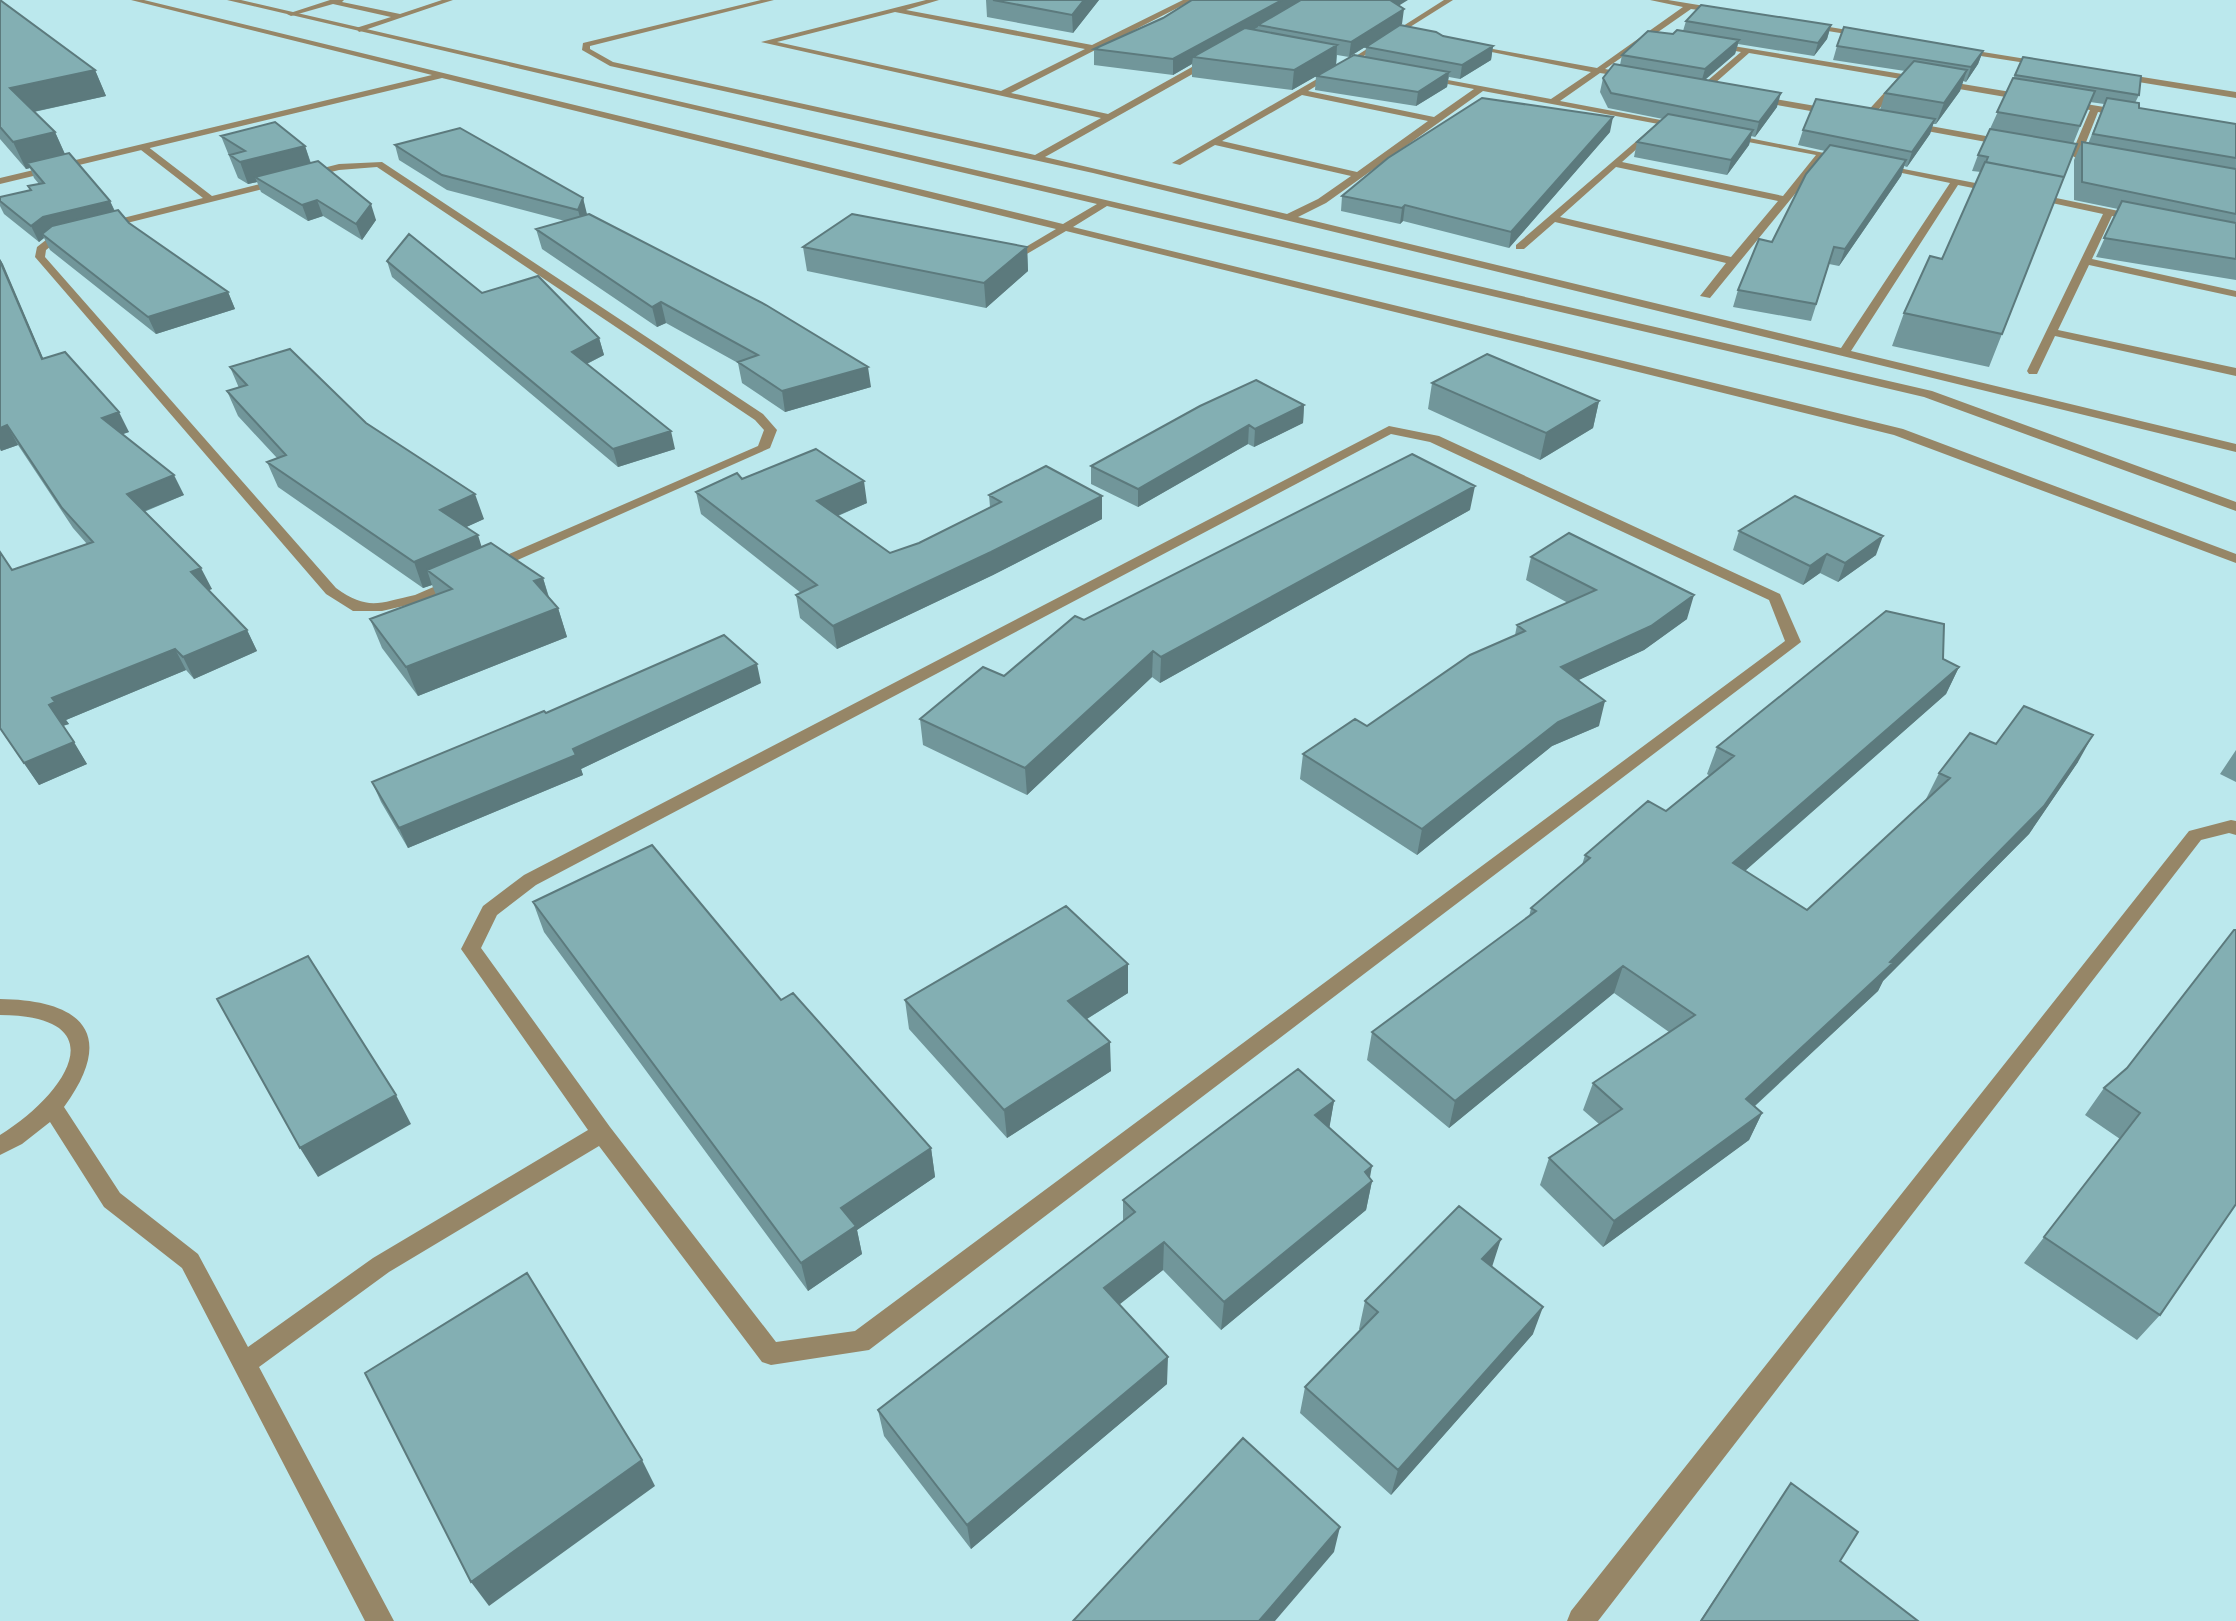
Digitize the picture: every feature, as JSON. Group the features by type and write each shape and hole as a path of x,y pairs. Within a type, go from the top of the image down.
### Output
{"street":[{"path":"135,0 1898,432 2236,559"},
{"path":"231,0 1928,394 2236,507"},
{"path":"770,0 612,37 586,45 586,50 610,64 1289,217 2236,448"},
{"path":"935,0 765,42 1109,117"},
{"path":"1002,93 1187,0"},
{"path":"1177,163 1351,63 1449,0"},
{"path":"1654,0 1731,13"},
{"path":"291,14 337,1 400,16"},
{"path":"359,30 443,1"},
{"path":"1553,102 1690,6"},
{"path":"895,10 1093,48"},
{"path":"1800,24 1881,37"},
{"path":"1397,34 1410,36"},
{"path":"1650,34 1662,36"},
{"path":"1699,42 2041,99"},
{"path":"1464,46 1637,78"},
{"path":"1950,48 2059,66"},
{"path":"1703,89 1747,51"},
{"path":"1035,158 1218,56"},
{"path":"0,181 442,75 487,60"},
{"path":"1337,61 1364,66"},
{"path":"2113,75 2236,95"},
{"path":"1419,76 1699,130"},
{"path":"1866,118 1904,77"},
{"path":"1459,84 1465,100"},
{"path":"1690,87 1717,92"},
{"path":"1289,217 1322,201 1482,88"},
{"path":"1300,92 1436,121"},
{"path":"1744,96 1839,113"},
{"path":"2054,102 2134,115"},
{"path":"2077,155 2095,108"},
{"path":"1852,115 1879,120"},
{"path":"1520,247 1662,122"},
{"path":"1892,122 2024,145"},
{"path":"1712,132 1849,159"},
{"path":"1213,142 1359,175"},
{"path":"144,148 210,199"},
{"path":"2063,152 2090,157"},
{"path":"1706,296 1822,154"},
{"path":"379,164 760,417 771,430 763,448 420,598 382,607 354,607 331,591 40,257 41,248 55,238 210,199 338,167 379,164"},
{"path":"1615,164 1785,199"},
{"path":"1876,165 2007,191"},
{"path":"1845,351 1956,181"},
{"path":"2020,194 2147,220"},
{"path":"1008,262 1107,202"},
{"path":"2033,371 2109,212"},
{"path":"1553,218 1733,261"},
{"path":"2086,261 2236,294"},
{"path":"2052,332 2236,372"},
{"path":"1389,430 1434,439 1775,597 1793,642 860,1342 771,1354 602,1133 471,949 490,911 530,880 1389,430"},
{"path":"1581,1621 2195,835 2231,826 2236,829"},
{"path":"0,1007 30,1005 58,1012 75,1028 81,1051 73,1078 52,1107 23,1132 0,1146"},
{"path":"52,1107 112,1200 190,1261 380,1621"},
{"path":"244,1364 381,1265 602,1133"}],"building":[{"path":"0,0 95,70 10,88 55,132 13,142 0,127"},
{"path":"993,0 1084,0 1072,15"},
{"path":"1192,0 1282,0 1173,59 1094,49 1163,18"},
{"path":"1301,0 1390,0 1404,9 1351,42 1258,25"},
{"path":"1701,5 1831,25 1818,43 1686,21"},
{"path":"1400,25 1493,46 1462,65 1366,47"},
{"path":"1844,27 1983,51 1971,67 1837,46"},
{"path":"1245,28 1337,45 1294,70 1193,57"},
{"path":"1677,30 1739,40 1705,69 1622,55 1648,31 1673,34"},
{"path":"1354,55 1449,72 1418,92 1317,76"},
{"path":"2023,57 2141,76 2139,95 2015,75"},
{"path":"1914,61 1967,70 1944,103 1885,93"},
{"path":"1614,64 1781,93 1759,122 1611,93 1603,78"},
{"path":"2013,78 2095,91 2080,126 1997,112"},
{"path":"1482,98 1613,117 1511,232 1405,205 1402,208 1342,196 1388,158"},
{"path":"2107,98 2139,103 2139,108 2236,124 2236,158 2093,134"},
{"path":"1816,99 1935,119 1912,152 1803,130"},
{"path":"1668,114 1753,130 1731,160 1637,142"},
{"path":"275,122 305,146 240,162 230,155 245,151 221,136"},
{"path":"460,128 583,198 578,210 442,175 395,145"},
{"path":"1990,129 2077,144 2064,177 1986,162 1988,157 1978,155"},
{"path":"2082,142 2236,169 2236,214 2082,182"},
{"path":"1830,145 1906,160 1845,249 1834,247 1816,304 1738,290 1759,239 1772,242 1806,174"},
{"path":"69,153 110,201 43,217 31,226 0,201 0,197 31,190 28,186 44,183 27,163"},
{"path":"318,161 371,204 356,224 317,200 302,205 255,177"},
{"path":"1985,162 2064,177 2002,334 1904,313 1930,256 1942,259"},
{"path":"2122,201 2236,223 2236,259 2104,238"},
{"path":"118,210 129,223 228,292 148,317 42,234 52,226"},
{"path":"589,214 766,305 868,367 782,391 738,362 758,355 661,302 652,307 536,229"},
{"path":"852,214 1027,247 984,283 803,247"},
{"path":"409,234 482,293 538,276 599,338 572,352 671,431 613,449 387,261"},
{"path":"0,261 42,359 65,352 119,412 102,418 174,475 127,494 201,568 191,572 247,630 183,657 175,649 52,698 55,702 49,705 74,742 24,763 0,728 0,552 12,570 93,542 62,508 7,425 0,428"},
{"path":"290,349 366,423 475,494 440,510 478,535 414,562 267,462 286,455 227,391 247,385 230,367"},
{"path":"1487,354 1599,401 1546,433 1432,383"},
{"path":"1256,380 1304,405 1255,429 1249,425 1138,489 1091,466 1200,406"},
{"path":"816,449 864,481 817,501 890,553 919,543 1001,502 989,495 1046,466 1102,496 991,552 833,626 796,595 817,585 696,492 737,473 742,479"},
{"path":"1412,454 1475,486 1161,657 1153,651 1025,768 920,719 983,667 1004,676 1075,616 1084,620"},
{"path":"1795,496 1883,536 1845,563 1827,554 1810,566 1739,531"},
{"path":"1569,533 1694,595 1651,626 1561,667 1605,701 1558,722 1422,829 1303,754 1355,719 1367,726 1470,655 1525,631 1517,625 1596,590 1531,557"},
{"path":"491,543 543,578 534,581 558,608 406,667 370,619 452,589 427,570"},
{"path":"1886,611 1944,624 1943,659 1959,667 1733,863 1807,910 1950,778 1939,773 1970,733 1996,744 2024,706 2093,735 2044,806 1890,962 1893,963 1746,1099 1762,1113 1614,1221 1549,1158 1622,1109 1593,1083 1695,1015 1623,966 1455,1101 1372,1032 1536,911 1531,908 1590,858 1585,855 1648,801 1666,811 1734,756 1717,747"},
{"path":"724,635 757,664 573,749 576,755 399,828 372,782 544,711 546,713"},
{"path":"652,845 781,1000 793,993 931,1148 841,1208 856,1226 801,1263 533,902"},
{"path":"1066,906 1128,964 1068,1001 1110,1042 1004,1110 905,1000"},
{"path":"2234,930 2236,1204 2160,1315 2044,1237 2140,1113 2104,1088 2127,1068"},
{"path":"308,956 396,1095 300,1148 217,999"},
{"path":"1298,1069 1334,1101 1315,1115 1372,1166 1365,1172 1372,1181 1224,1302 1164,1242 1104,1288 1168,1357 967,1525 878,1410 1135,1212 1123,1200"},
{"path":"1459,1206 1501,1239 1482,1259 1543,1307 1398,1470 1305,1387 1378,1312 1365,1301"},
{"path":"527,1273 642,1460 471,1582 365,1373"},
{"path":"1243,1438 1340,1527 1259,1621 1073,1621"},
{"path":"1791,1483 1858,1532 1840,1561 1918,1621 1701,1621"}]}
